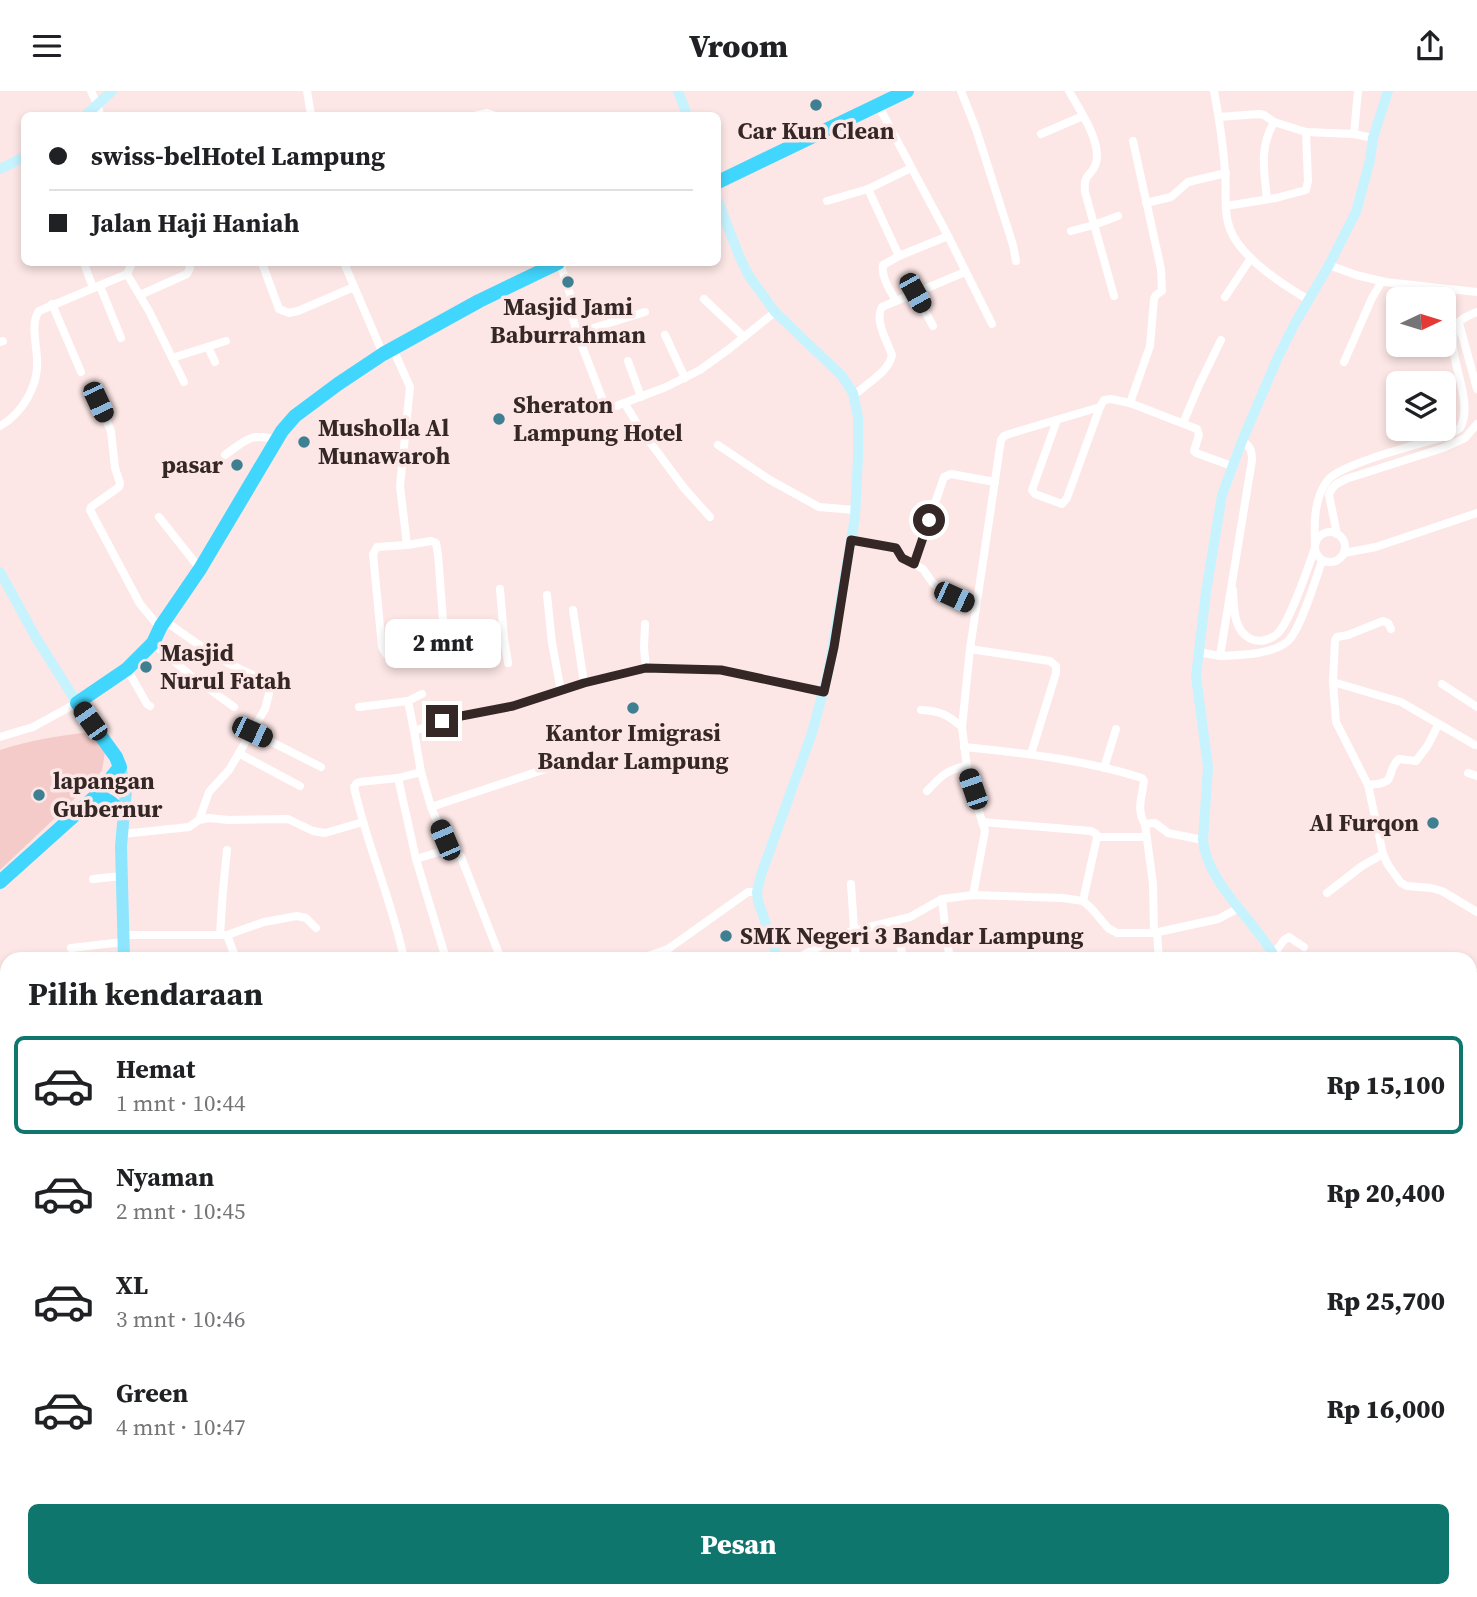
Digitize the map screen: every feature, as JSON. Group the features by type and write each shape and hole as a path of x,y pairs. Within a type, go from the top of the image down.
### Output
{"highway":[{"path":"721,180 884,98 907,91"},
{"path":"0,882 97,795 120,767 116,757 77,703 127,669 153,643 288,423 388,351 479,301 553,266"},
{"path":"97,795 125,814"}],"main road":[{"path":"120,767 126,791 121,846 124,952"}],"street":[{"path":"91,91 99,111"},
{"path":"99,111 112,91"},
{"path":"307,91 310,112"},
{"path":"678,91 686,112"},
{"path":"961,91 976,129 1016,261"},
{"path":"1069,91 1083,116 1097,152 1094,167 1086,177 1084,185 1114,296"},
{"path":"1214,91 1226,173 1226,206 1230,230 1251,258 1277,280 1309,300"},
{"path":"1354,134 1358,91"},
{"path":"1271,952 1211,869 1205,855 1203,840 1208,768 1196,676 1198,652 1222,495 1278,357 1356,212 1373,138 1388,91"},
{"path":"884,98 911,168 992,324"},
{"path":"1219,117 1259,114 1274,122 1306,132 1354,134 1373,138"},
{"path":"1041,134 1083,116"},
{"path":"1267,198 1263,153 1274,122"},
{"path":"1226,206 1276,198 1303,192 1308,188 1306,132"},
{"path":"1130,403 1150,346 1154,299 1162,291 1161,269 1133,141"},
{"path":"0,169 21,158"},
{"path":"827,201 868,189 911,168"},
{"path":"1146,203 1171,197 1188,182 1226,173"},
{"path":"868,189 899,256"},
{"path":"721,209 749,276 775,312 842,376 853,393 859,429 855,510 834,647 812,733 757,892 776,952"},
{"path":"1071,231 1118,216"},
{"path":"896,301 884,278 883,265 948,236"},
{"path":"1225,297 1251,258"},
{"path":"1329,265 1382,281 1477,292"},
{"path":"86,266 121,338"},
{"path":"0,426 10,420 32,388 38,367 35,319 39,311 127,274 131,266"},
{"path":"140,295 187,274 190,266"},
{"path":"263,266 279,309 285,312 298,311 354,288"},
{"path":"345,266 354,288 410,387 400,481 407,545"},
{"path":"560,266 571,297 571,311 577,333 605,405 611,408 700,370 775,312"},
{"path":"853,393 858,392 883,371 892,360 878,314 882,307 965,272"},
{"path":"127,274 155,321 184,382"},
{"path":"1344,362 1382,281"},
{"path":"915,293 933,326"},
{"path":"704,299 744,337"},
{"path":"52,304 81,372"},
{"path":"577,333 645,312"},
{"path":"1456,430 1468,417 1474,403 1453,336 1459,323 1477,312"},
{"path":"1459,323 1477,389"},
{"path":"666,335 685,378"},
{"path":"1183,423 1221,340"},
{"path":"172,358 226,341"},
{"path":"208,347 215,362"},
{"path":"628,361 641,397"},
{"path":"1057,420 1032,490 1035,494 1062,503 1066,501 1104,400 1130,403 1196,429 1199,435 1194,451 1232,466"},
{"path":"98,402 111,431 115,468 120,483 119,487 90,510 140,604 155,622 163,623 225,662 272,682 265,709 240,754 209,792 199,820"},
{"path":"625,404 640,430 710,517"},
{"path":"973,895 985,831 968,776 962,727 970,649 1001,440 1003,436 1100,407"},
{"path":"1344,553 1344,542 1337,534 1329,495 1336,484 1443,448 1465,438 1477,424"},
{"path":"225,455 255,436 277,440"},
{"path":"1220,656 1252,460 1252,451 1247,443 1242,441"},
{"path":"1431,441 1352,466 1331,477 1322,490 1317,506 1314,531 1317,556 1322,561 1336,562 1344,553 1376,547 1477,513"},
{"path":"1441,441 1443,448"},
{"path":"718,445 775,483 819,507 855,510"},
{"path":"914,564 944,477 951,474 995,482"},
{"path":"159,517 200,569"},
{"path":"1232,576 1238,627 1249,639 1261,641 1277,634 1282,627 1318,537 1324,533 1337,534"},
{"path":"851,540 896,548 902,558 923,569 944,593 976,608"},
{"path":"444,647 437,545 431,541 377,547 373,554 382,647 386,654 390,656 504,638"},
{"path":"1198,652 1220,656 1250,655 1288,641 1296,630 1322,561"},
{"path":"0,572 35,636 77,703 33,727 0,737"},
{"path":"500,589 508,663"},
{"path":"547,595 561,691"},
{"path":"573,610 584,683"},
{"path":"1391,629 1388,623 1383,621 1337,638 1334,645 1333,682 1336,722 1368,785 1383,855 1401,883 1442,891 1477,912"},
{"path":"645,624 646,668"},
{"path":"153,643 190,675 234,707"},
{"path":"970,649 1050,661 1056,666 1031,754"},
{"path":"417,729 456,717 513,706 584,683 646,668 721,670 824,692"},
{"path":"127,669 150,706"},
{"path":"1333,682 1395,700 1475,745"},
{"path":"1442,684 1477,707"},
{"path":"359,707 408,701 422,694"},
{"path":"408,701 417,729 421,772 431,807 445,840 461,857 498,952"},
{"path":"921,711 938,711 962,727"},
{"path":"1368,785 1387,782 1399,759 1416,761 1438,725"},
{"path":"1104,768 1116,729"},
{"path":"252,732 321,767"},
{"path":"964,747 1031,754 1104,768 1143,779 1139,809 1145,824 1154,891 1158,952"},
{"path":"240,754 300,786"},
{"path":"431,807 576,759"},
{"path":"927,791 943,774 967,766"},
{"path":"402,952 394,915 354,787 360,782 398,778 421,772"},
{"path":"398,778 416,859 444,952"},
{"path":"123,834 189,827 199,820 209,818 288,818 313,831 325,833 363,822"},
{"path":"982,822 1091,831 1096,834 1083,901"},
{"path":"1145,824 1155,823 1168,833 1203,840"},
{"path":"1097,837 1146,837"},
{"path":"416,859 452,848"},
{"path":"227,850 223,890 224,935 232,952"},
{"path":"1327,893 1362,866 1383,855"},
{"path":"93,879 122,876"},
{"path":"851,884 856,952"},
{"path":"660,952 748,892 757,892"},
{"path":"809,952 849,932 910,917 942,899 973,895 1083,901 1108,928 1117,933 1155,933 1218,919 1238,908"},
{"path":"942,899 949,952"},
{"path":"71,948 123,939 224,935 264,922 297,916 306,918 316,928"},
{"path":"896,922 902,952"},
{"path":"1278,952 1284,940 1289,937 1304,947"},
{"path":"0,1135 0,1141"}],"shaded area":[{"name":"lapangan Gubernur","path":"93,732 105,752 102,771 0,870 0,750 46,738"}],"place":[{"name":"Car Kun Clean","path":"816,105"},
{"name":"Masjid Jami Baburrahman","path":"568,282"},
{"name":"Sheraton Lampung Hotel","path":"499,419"},
{"name":"Musholla Al Munawaroh","path":"304,442"},
{"name":"pasar","path":"237,465"},
{"name":"Masjid Nurul Fatah","path":"146,667"},
{"name":"Kantor Imigrasi Bandar Lampung","path":"633,708"},
{"name":"lapangan Gubernur","path":"39,795"},
{"name":"Al Furqon","path":"1433,823"},
{"name":"SMK Negeri 3 Bandar Lampung","path":"726,936"}],"route":[{"path":"442,721 513,706 584,683 646,668 721,670 824,692 851,540 896,548 902,558 914,564 929,520"}]}
